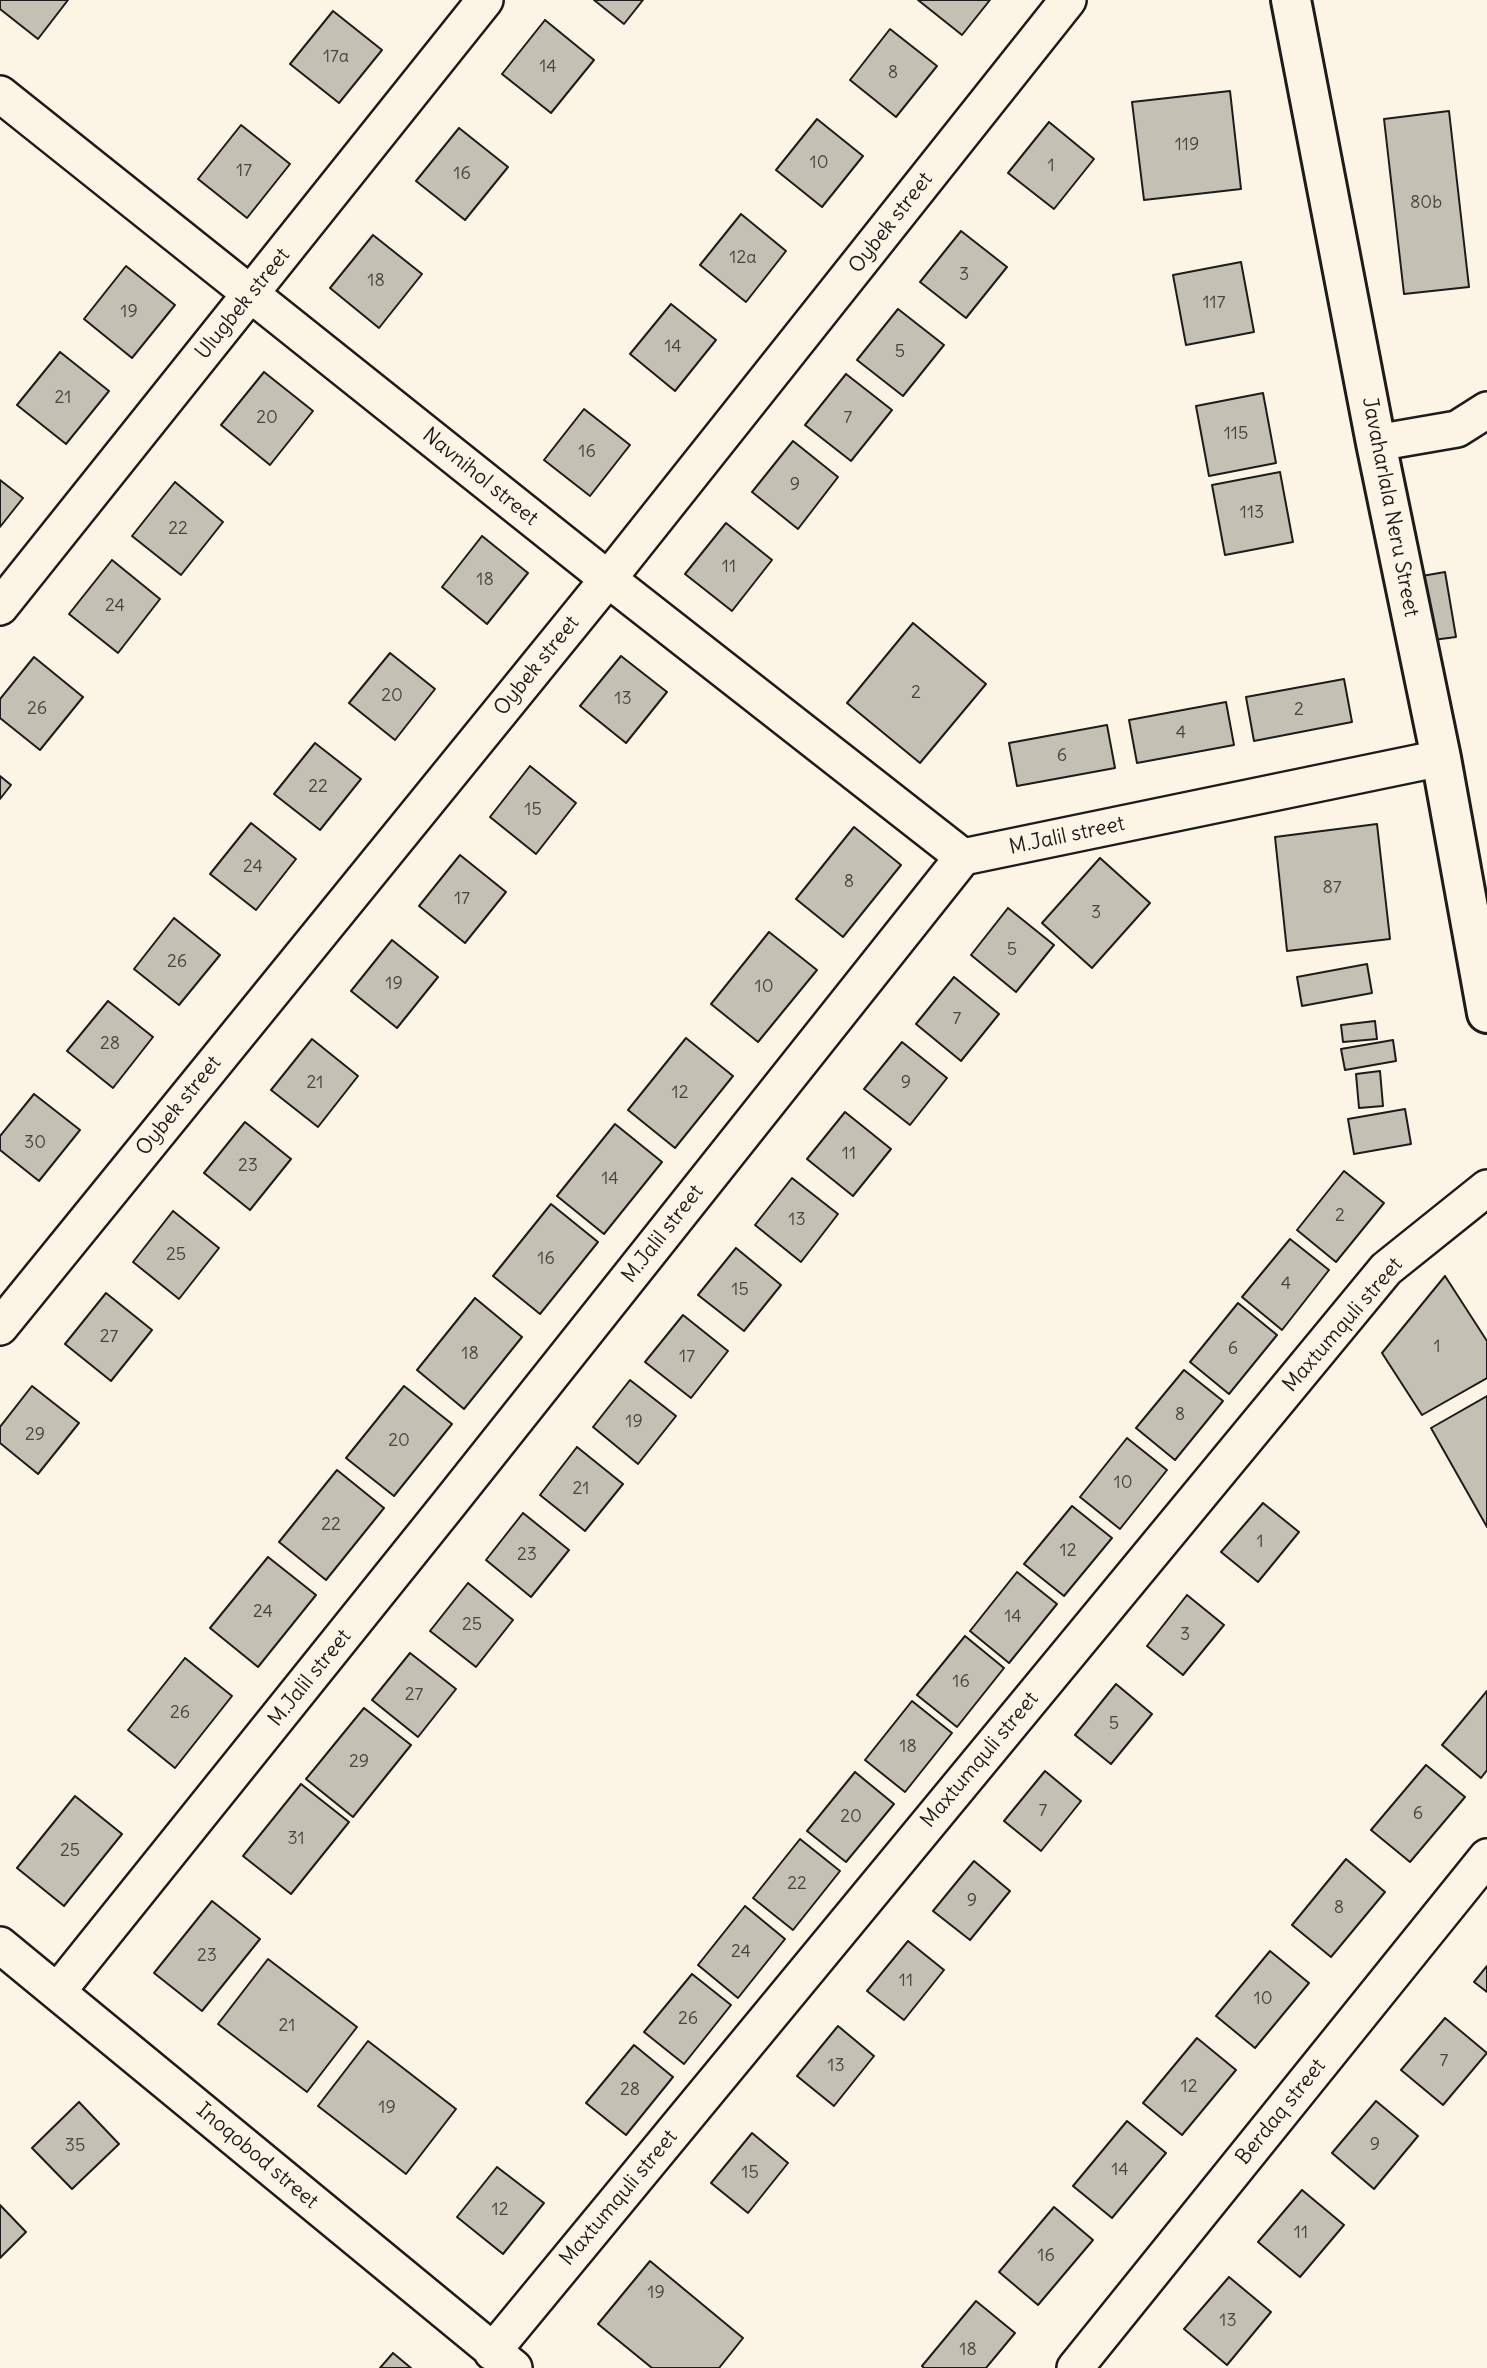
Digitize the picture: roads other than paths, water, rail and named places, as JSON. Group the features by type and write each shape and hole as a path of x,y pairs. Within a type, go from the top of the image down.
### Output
{"street":[{"name":"Ulugbek street","path":"0,607 485,0"},
{"name":"Oybek street","path":"0,1327 608,579 1068,0"},
{"name":"Javaharlala Neru Street","path":"1291,0 1376,443 1441,758 1487,1010"},
{"name":"Navnihol street","path":"0,94 608,579 962,857"},
{"path":"1376,443 1457,429 1487,410"},
{"name":"M.Jalil street","path":"57,1992 448,1505 962,857 1441,758"},
{"name":"Maxtumquli street","path":"507,2364 1386,1269 1487,1188"},
{"name":"Berdaq street","path":"1075,2368 1487,1857"},
{"name":"Inoqobod street","path":"0,1945 507,2364"}]}
